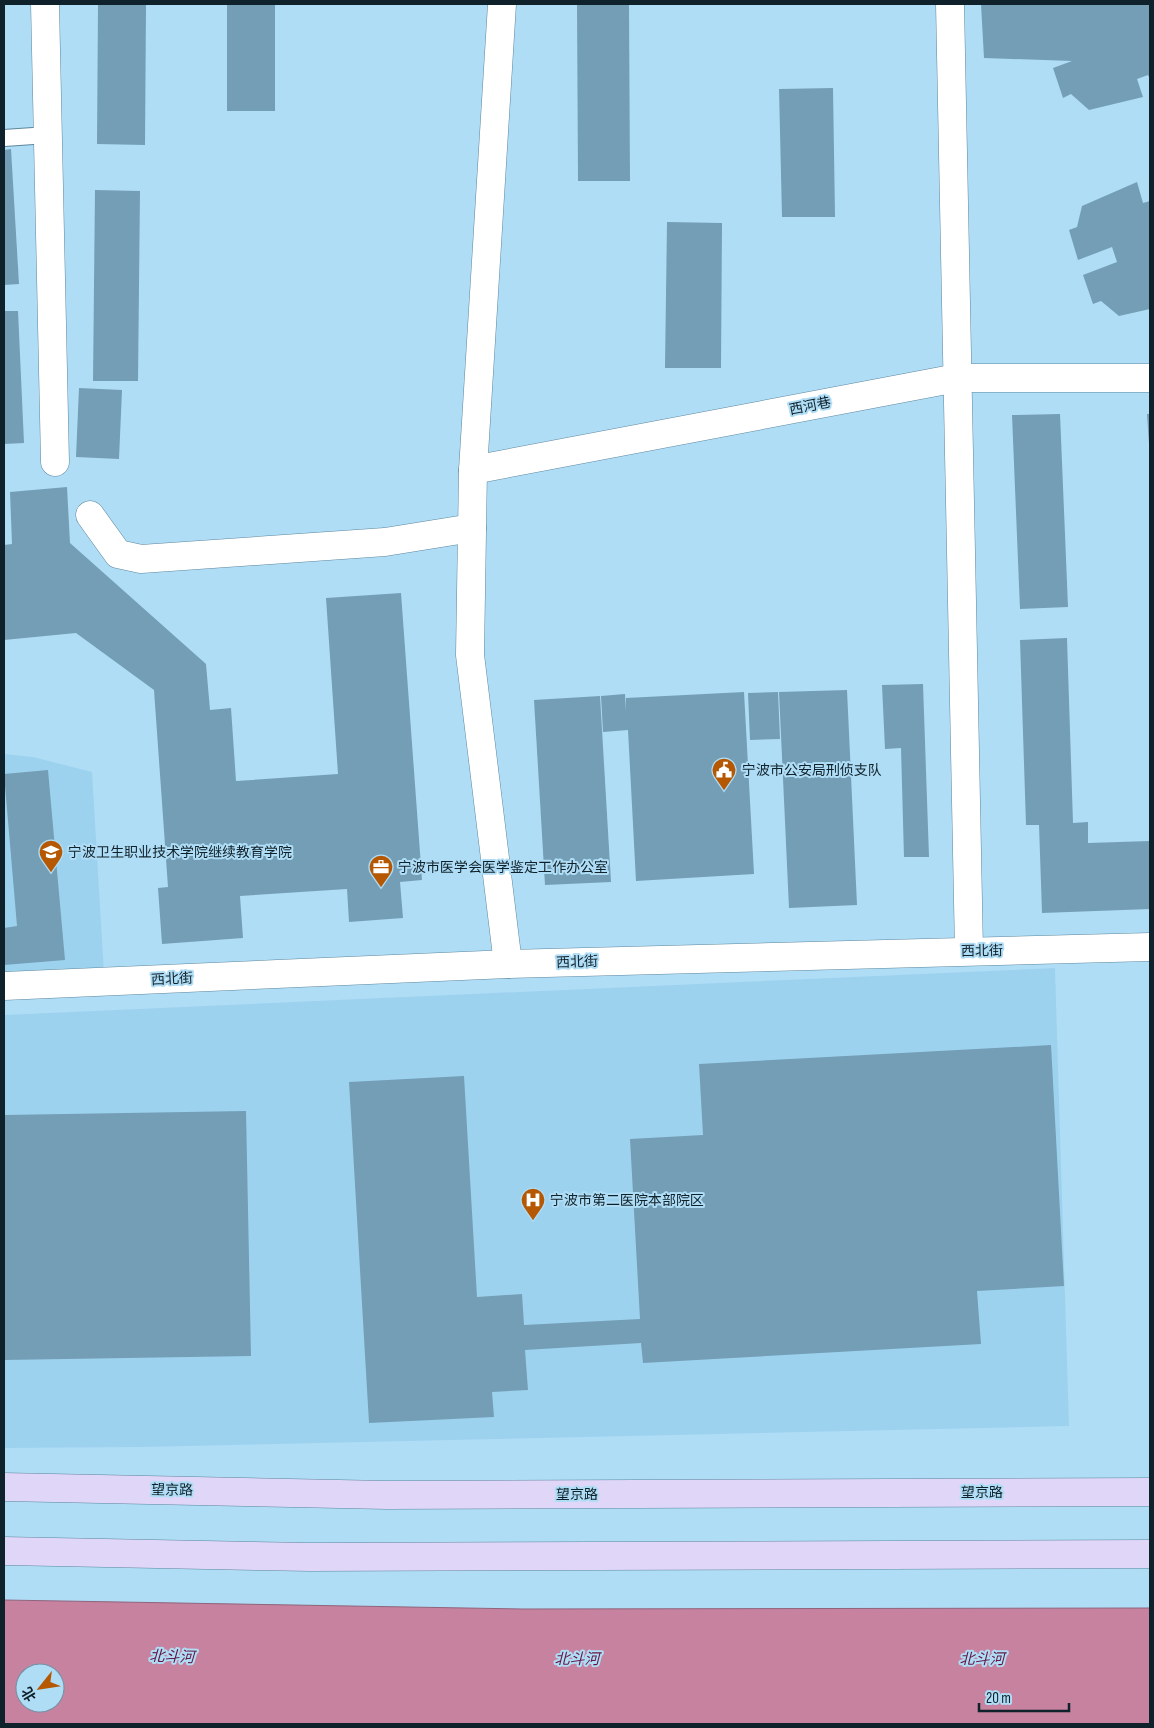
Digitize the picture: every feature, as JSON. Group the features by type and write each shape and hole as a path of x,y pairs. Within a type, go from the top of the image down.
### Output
{"main road":[{"name":"望京路","path":"4,1487 387,1494 1150,1492"},
{"path":"4,1552 310,1557 1150,1554"}],"street":[{"path":"45,4 55,462"},
{"path":"502,4 473,470 470,655 508,964"},
{"path":"950,4 969,951"},
{"name":"西河巷","path":"473,470 957,378 1150,378"},
{"path":"90,515 118,554 142,559 384,542 472,528"},
{"name":"西北街","path":"4,986 508,964 1150,947"}],"lane":[{"path":"4,138 48,136"}],"shaded area":[{"name":"宁波卫生职业技术学院继续教育学院","path":"4,754 33,757 92,772 104,973 4,975"},
{"name":"宁波市第二医院本部院区","path":"1055,968 1069,1426 143,1447 4,1448 4,1015"}],"water":[{"name":"北斗河","path":"4,1600 523,1609 1150,1608 1150,1724 4,1724"}],"building":[{"path":"98,4 146,4 145,145 97,144"},
{"path":"227,4 275,4 275,111 227,111"},
{"path":"577,4 629,4 630,181 578,181"},
{"path":"981,4 1150,4 1150,79 1148,75 1137,79 1143,97 1089,110 1071,94 1063,98 1053,68 1072,61 984,58"},
{"path":"833,88 835,217 782,217 779,89"},
{"path":"11,149 19,284 4,285 4,150"},
{"path":"1137,182 1143,203 1150,201 1150,309 1119,316 1101,301 1093,304 1083,275 1117,262 1112,247 1078,260 1069,230 1077,227 1082,206"},
{"path":"95,190 140,191 138,381 93,381"},
{"path":"667,222 722,223 721,368 665,368"},
{"path":"4,311 18,311 24,443 4,444"},
{"path":"79,388 122,390 119,459 76,457"},
{"path":"1060,414 1068,607 1020,609 1012,415"},
{"path":"1147,414 1150,414 1150,444 1149,444"},
{"path":"67,487 70,543 206,664 210,710 231,708 236,781 338,774 326,598 401,593 422,880 400,882 403,918 349,922 347,889 240,896 243,938 162,944 158,888 168,887 154,690 76,633 4,640 4,545 12,544 10,492"},
{"path":"1067,638 1073,823 1088,822 1088,843 1150,841 1150,909 1042,913 1039,825 1026,825 1020,640"},
{"path":"923,684 929,857 904,857 901,748 885,749 882,685"},
{"path":"847,690 857,905 789,908 779,692"},
{"path":"744,692 754,874 636,881 628,730 603,732 601,696 625,694 626,711 626,698"},
{"path":"778,692 780,739 750,740 748,693"},
{"path":"600,696 611,882 545,885 534,700"},
{"path":"48,770 65,960 4,965 4,928 17,926 4,774"},
{"path":"1051,1045 1064,1286 977,1291 981,1344 643,1363 641,1343 525,1350 528,1390 492,1392 494,1417 369,1423 349,1082 464,1076 477,1297 522,1294 524,1325 640,1319 630,1139 703,1135 699,1064"},
{"path":"246,1111 251,1356 4,1360 4,1115"}],"place":[{"name":"宁波市公安局刑侦支队","path":"724,791"},
{"name":"宁波卫生职业技术学院继续教育学院","path":"51,873"},
{"name":"宁波市医学会医学鉴定工作办公室","path":"381,888"},
{"name":"宁波市第二医院本部院区","path":"533,1221"}]}
